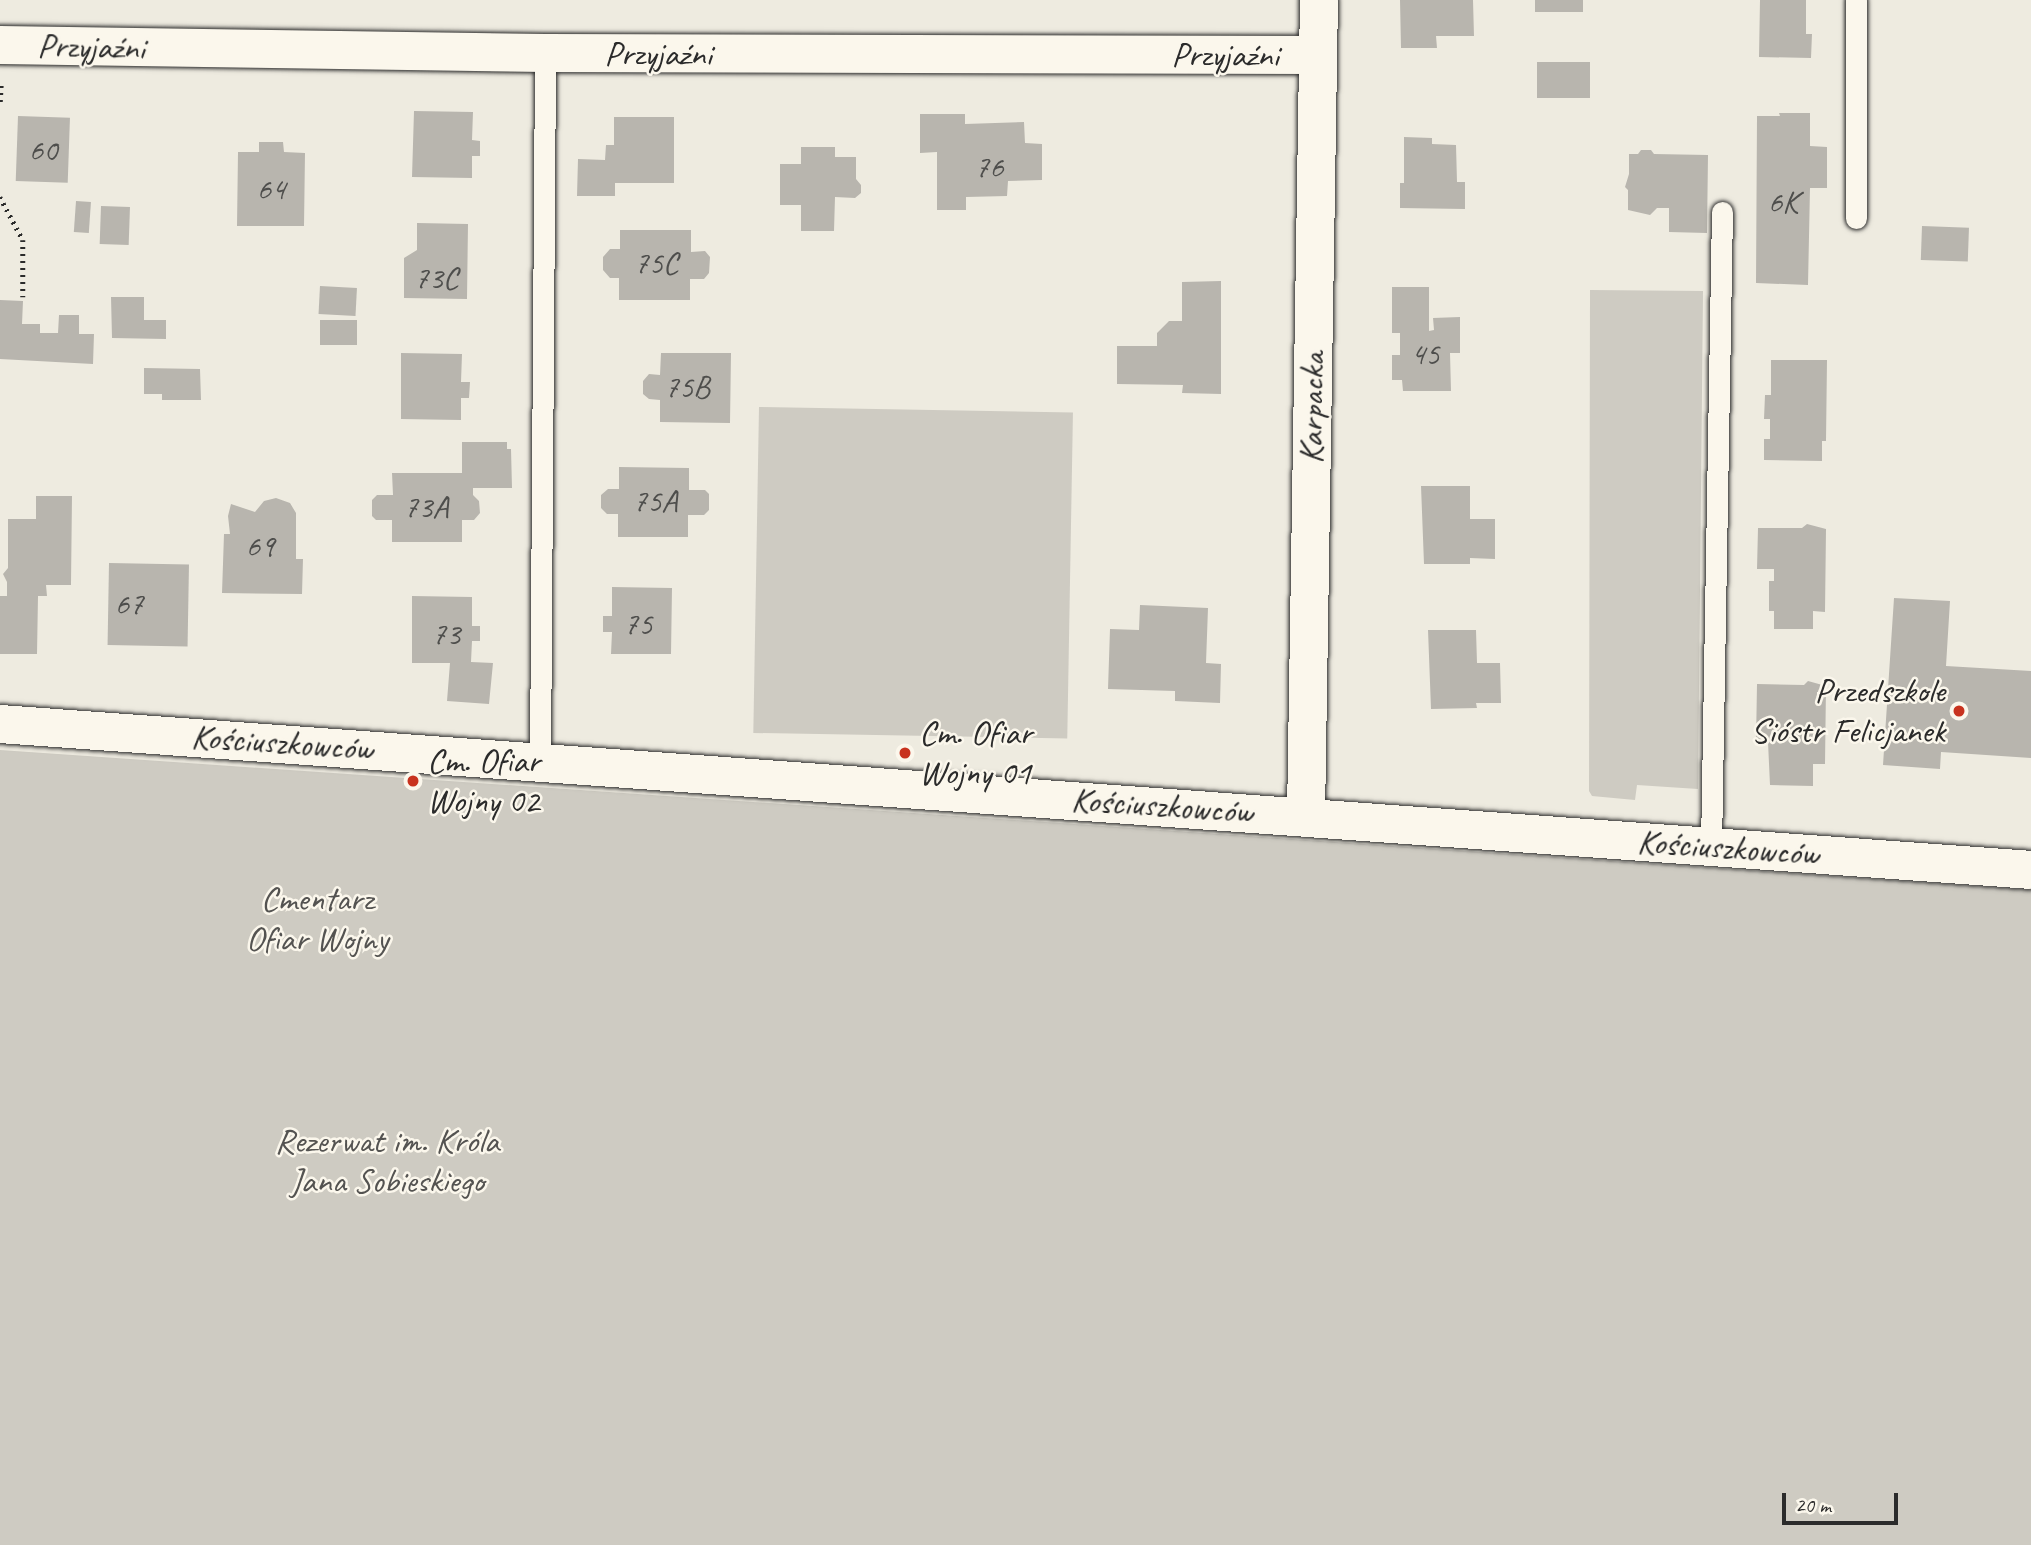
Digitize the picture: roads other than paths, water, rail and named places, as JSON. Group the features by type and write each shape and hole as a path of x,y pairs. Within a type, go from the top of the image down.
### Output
{"street":[{"name":"Karpacka","path":"1306,817 1316,55 1319,0"},
{"name":"Przyjaźni","path":"0,46 545,53 1316,55"},
{"name":"Kościuszkowców","path":"0,724 540,760 2031,870"}],"lane":[{"path":"1856,0 1856,218"},
{"path":"540,760 545,53"},
{"path":"1712,847 1721,212"}],"place":[{"name":"Przedszkole Sióstr Felicjanek","path":"1959,711"},
{"name":"Cm. Ofiar Wojny 01","path":"905,753"},
{"name":"Cm. Ofiar Wojny 02","path":"413,781"}],"park label":[{"name":"Cmentarz Ofiar Wojny","path":"317,919"},
{"name":"Rezerwat im. Króla Jana Sobieskiego","path":"387,1161"}]}
